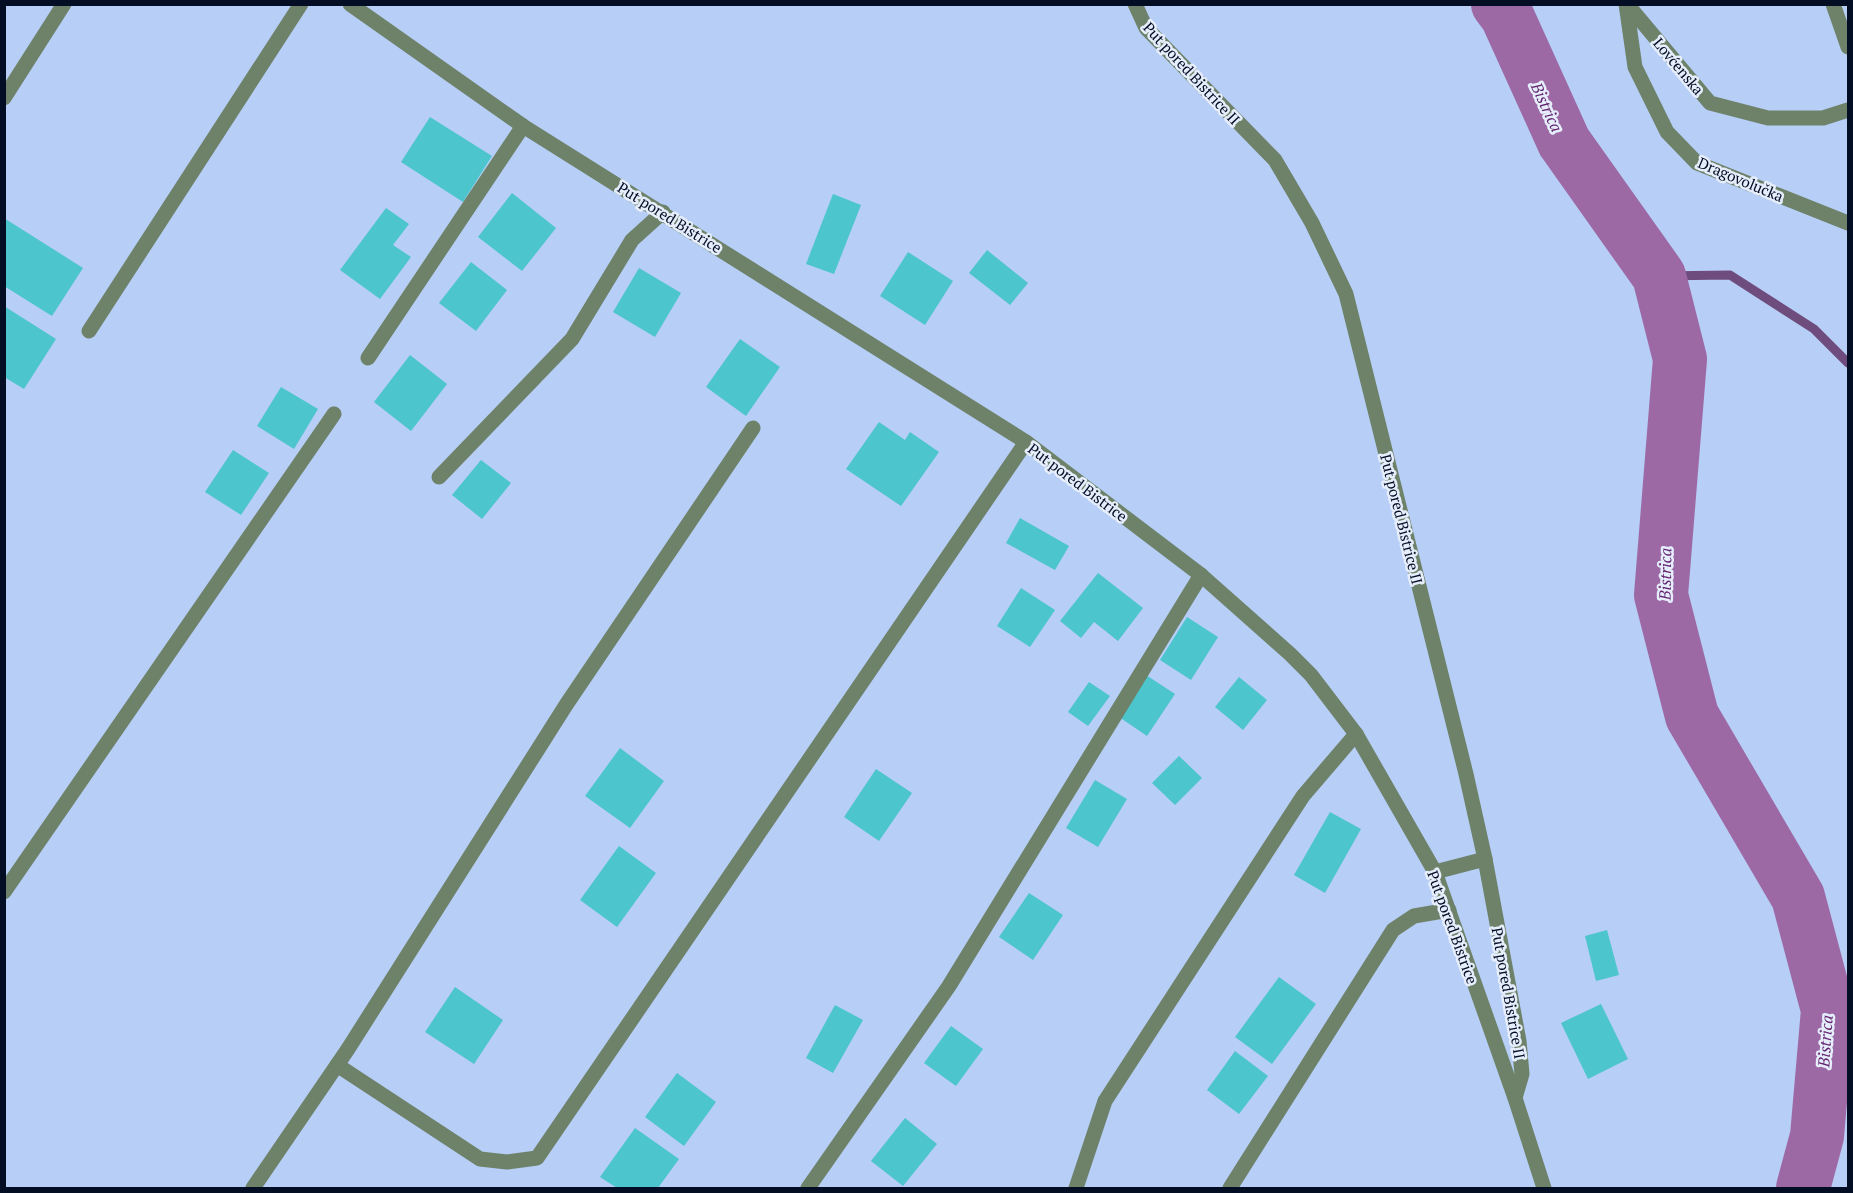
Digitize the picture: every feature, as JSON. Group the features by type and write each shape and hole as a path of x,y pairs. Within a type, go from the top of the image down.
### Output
{"street":[{"path":"4,98 64,4"},
{"path":"89,331 301,4"},
{"name":"Put pored Bistrice","path":"350,4 522,126 663,212 1026,442 1201,575 1311,675 1356,734 1435,872 1515,1098 1544,1188"},
{"name":"Put pored Bistrice II","path":"1135,4 1146,28 1275,160 1312,223 1346,294 1467,774 1485,859 1519,1041 1522,1074 1515,1098"},
{"name":"Lovćenska","path":"1626,4 1710,103 1768,118 1823,117 1848,111"},
{"name":"Dragovolučka","path":"1626,4 1635,67 1667,132 1697,163 1848,223"},
{"path":"1833,4 1848,47"},
{"path":"368,358 522,126"},
{"path":"439,477 572,339 632,240 663,212"},
{"path":"4,892 334,414"},
{"path":"253,1188 338,1065 566,705 753,428"},
{"path":"338,1065 480,1159 507,1162 537,1158 1026,442"},
{"path":"807,1188 949,986 1201,575"},
{"path":"1076,1188 1105,1101 1303,796 1356,734"},
{"path":"1435,872 1485,859"},
{"path":"1230,1188 1393,930 1414,916 1449,910"}],"building":[{"path":"430,117 492,156 463,202 401,162"},
{"path":"512,193 556,228 522,271 478,237"},
{"path":"833,194 861,205 834,274 806,264"},
{"path":"386,208 409,224 393,245 411,257 380,299 340,270"},
{"path":"4,218 83,268 52,316 4,286"},
{"path":"987,250 1028,283 1010,305 969,273"},
{"path":"908,252 953,281 925,325 880,296"},
{"path":"471,262 507,290 476,331 439,303"},
{"path":"639,268 681,293 655,337 613,312"},
{"path":"4,306 56,339 24,389 4,377"},
{"path":"740,339 780,367 746,416 706,387"},
{"path":"410,355 447,384 411,431 374,402"},
{"path":"281,387 318,409 294,449 257,426"},
{"path":"879,422 905,440 910,432 939,452 901,506 846,469"},
{"path":"233,450 269,473 241,515 205,492"},
{"path":"481,460 511,483 482,519 452,495"},
{"path":"1020,518 1069,546 1055,570 1006,543"},
{"path":"1098,573 1143,608 1118,641 1094,622 1081,638 1060,621"},
{"path":"1021,588 1055,610 1030,647 997,626"},
{"path":"1187,617 1218,637 1191,680 1160,660"},
{"path":"1146,675 1175,694 1147,736 1119,717"},
{"path":"1239,677 1267,700 1243,730 1215,707"},
{"path":"1089,682 1110,696 1088,726 1068,712"},
{"path":"620,748 664,781 630,828 585,796"},
{"path":"1179,756 1202,778 1175,805 1152,783"},
{"path":"876,769 912,793 879,841 844,817"},
{"path":"1095,780 1127,799 1098,847 1066,828"},
{"path":"1330,812 1361,829 1325,893 1294,875"},
{"path":"619,846 656,873 617,927 580,900"},
{"path":"1029,893 1063,915 1033,960 999,937"},
{"path":"1607,930 1619,975 1596,981 1585,936"},
{"path":"1279,977 1316,1004 1272,1064 1235,1037"},
{"path":"455,987 503,1020 474,1064 425,1032"},
{"path":"1601,1004 1628,1059 1588,1079 1561,1023"},
{"path":"835,1005 863,1020 833,1073 806,1058"},
{"path":"951,1026 983,1049 956,1086 924,1063"},
{"path":"1235,1051 1268,1076 1239,1114 1207,1090"},
{"path":"677,1073 716,1102 684,1146 645,1117"},
{"path":"905,1118 937,1144 903,1186 871,1161"},
{"path":"635,1128 679,1159 658,1188 617,1188 600,1177"}],"waterway":[{"name":"Bistrica","path":"1498,4 1507,16 1564,142 1659,276 1680,359 1661,595 1692,716 1798,897 1828,1010 1817,1136 1803,1188"},
{"path":"1659,276 1730,275 1814,329 1848,363"}]}
